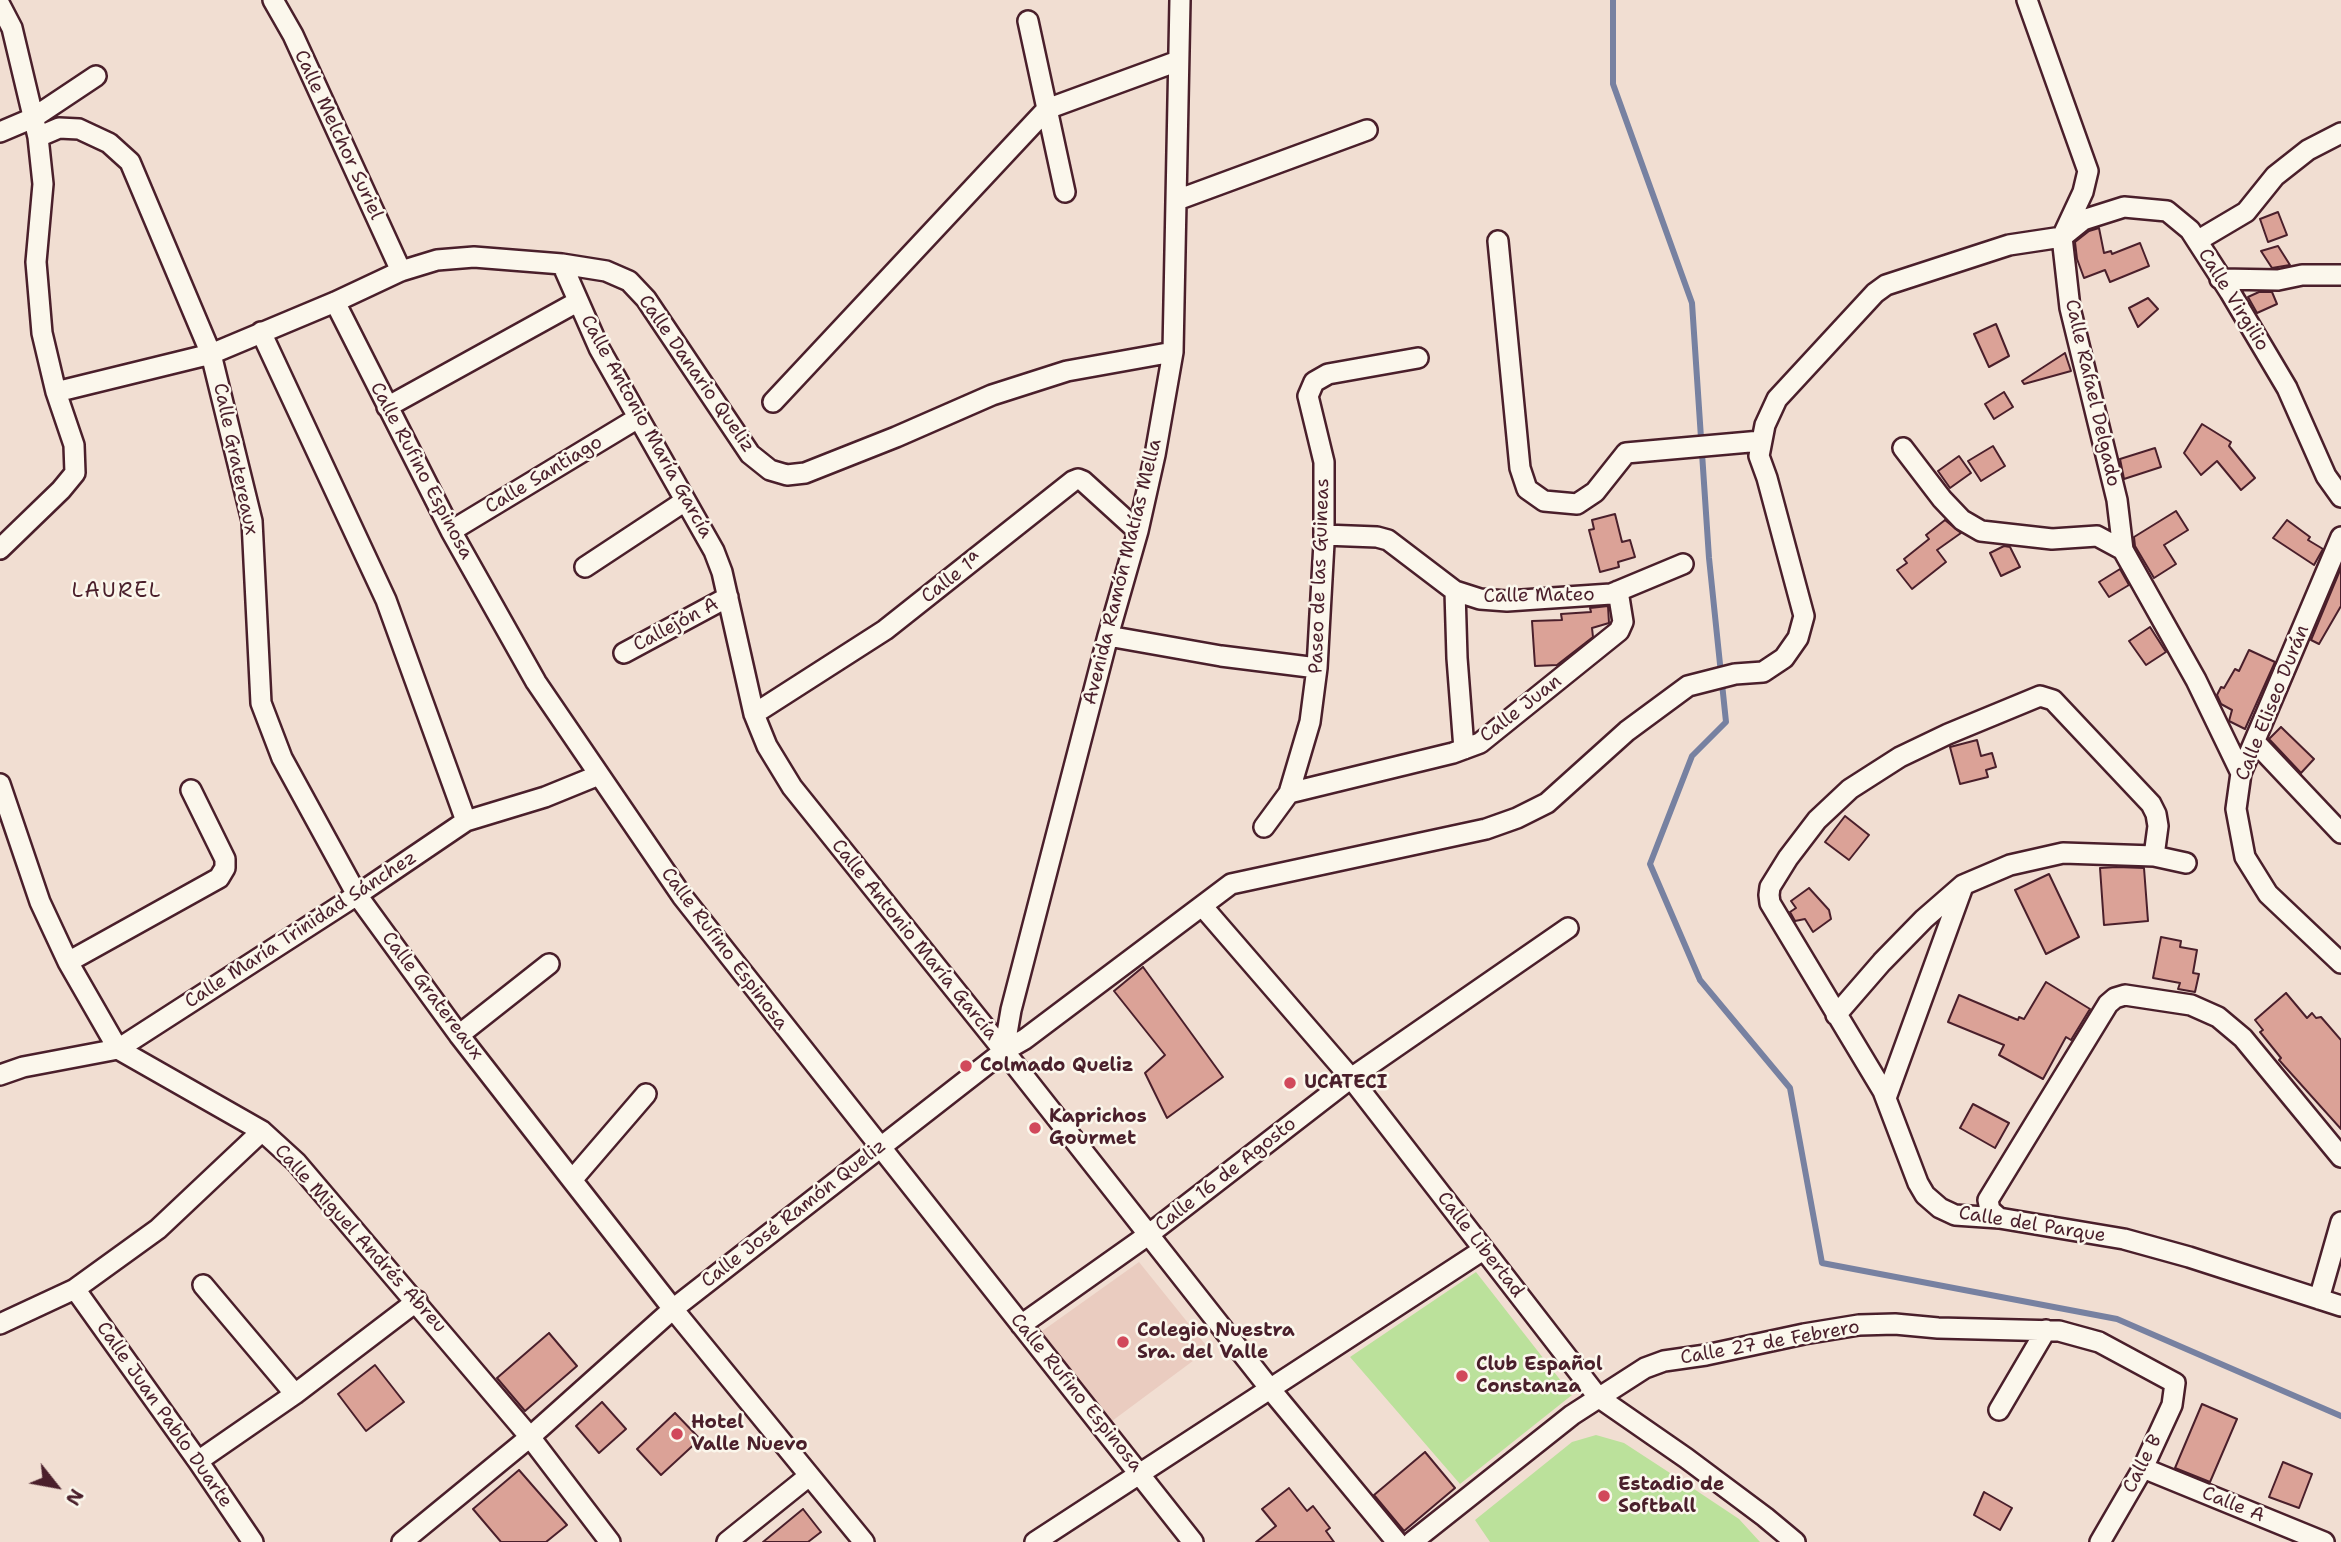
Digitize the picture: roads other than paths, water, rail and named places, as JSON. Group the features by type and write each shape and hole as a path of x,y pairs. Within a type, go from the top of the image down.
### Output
{"street":[{"name":"Calle Melchor Suriel","path":"274,0 293,35 401,271"},
{"name":"Avenida Ramón Matías Mella","path":"1004,1051 1011,1010 1138,531 1173,352 1180,0"},
{"path":"1203,907 1231,884 1486,829 1517,818 1547,803 1627,731 1688,686 1735,674 1763,672 1784,659 1797,638 1804,616 1759,456 1765,425 1777,398 1875,293 1886,285 2009,245 2062,237 2084,192 2088,171 2027,0"},
{"path":"0,5 12,28 35,127 43,184 36,262 42,334 56,392 74,445 75,473 0,549"},
{"path":"1028,22 1065,192"},
{"path":"773,402 1047,109 1178,61"},
{"path":"0,132 35,127 96,76"},
{"name":"Calle Gratereaux","path":"35,127 79,129 109,143 130,162 211,354 252,521 261,703 282,758 357,895 459,1035 673,1309 864,1542"},
{"path":"1177,200 1367,130"},
{"path":"2197,242 2246,212 2275,176 2308,150 2341,133"},
{"name":"Calle Virgilio","path":"2062,237 2083,220 2124,207 2167,211 2190,230 2287,388 2326,476 2341,497"},
{"name":"Calle Rafael Delgado","path":"2062,237 2070,308 2117,500 2123,550 2196,680 2241,773"},
{"path":"1498,241 1520,468 1527,489 1544,501 1577,504 1595,492 1626,453 1761,441"},
{"name":"Calle Danario Queliz","path":"56,392 211,354 401,271 437,260 474,257 562,264 606,271 629,281 646,299 750,454 770,470 787,475 805,473 992,395 1067,371 1173,352"},
{"name":"Calle Antonio María García","path":"562,264 599,348 714,551 728,597 754,714 767,747 792,786 1271,1390 1397,1542"},
{"path":"2220,279 2278,280 2302,275 2341,275"},
{"name":"Calle Rufino Espinosa","path":"335,302 451,531 536,682 682,896 1194,1542"},
{"path":"387,407 577,302"},
{"path":"261,332 386,600 466,821"},
{"name":"Paseo de las Guineas","path":"1264,827 1289,793 1310,722 1318,668 1324,535 1324,462 1308,396 1314,382 1328,374 1418,358"},
{"name":"Calle Santiago","path":"451,531 638,418"},
{"path":"1903,448 1942,499 1962,520 1981,531 2052,539 2097,536 2123,550"},
{"name":"Calle 1ª","path":"754,714 885,630 1073,481 1083,481 1138,531"},
{"path":"585,567 685,501"},
{"name":"Calle Mateo","path":"1324,535 1377,537 1388,540 1455,590 1480,599 1611,594 1684,565"},
{"name":"Calle Eliseo Durán","path":"2341,537 2241,773 2236,809 2245,857 2268,894 2341,963"},
{"path":"1455,590 1464,749"},
{"name":"Calle Juan","path":"1289,793 1480,743 1619,631 1623,622 1618,592"},
{"name":"Callejón A","path":"624,653 728,597"},
{"path":"1108,636 1221,656 1318,668"},
{"name":"Calle del Parque","path":"2154,856 2158,826 2157,814 2151,804 2053,700 2040,696 1900,757 1850,789 1817,820 1787,858 1770,887 1770,903 1886,1098 1918,1183 1925,1195 1940,1208 1955,1215 1999,1218 2124,1239 2341,1306"},
{"path":"2255,742 2341,833"},
{"name":"Calle María Trinidad Sánchez","path":"0,1075 23,1067 118,1049 357,895 466,821 545,797 599,775"},
{"path":"0,784 40,902 68,962 118,1049"},
{"path":"68,962 219,878 225,869 225,859 191,790"},
{"path":"1836,1015 1924,919 1963,885 2010,865 2063,853 2154,856 2186,863"},
{"path":"1886,1098 1963,885"},
{"name":"Calle José Ramón Queliz","path":"402,1542 530,1437 673,1309 1004,1051 1025,1039 1203,907"},
{"name":"Calle Libertad","path":"1203,907 1351,1078 1598,1397 1716,1480 1795,1542"},
{"name":"Calle 16 de Agosto","path":"1021,1325 1148,1235 1351,1078 1568,928"},
{"path":"459,1035 549,964"},
{"path":"1999,1218 1990,1210 1988,1200 2108,1004 2125,995 2191,1005 2218,1017 2243,1038 2341,1157"},
{"name":"Calle Miguel Andrés Abreu","path":"118,1049 262,1131 296,1162 530,1437 610,1542"},
{"path":"572,1180 646,1094"},
{"path":"0,1324 75,1289 158,1229 262,1131"},
{"path":"2319,1299 2341,1222"},
{"path":"1035,1542 1483,1250"},
{"path":"203,1285 295,1394"},
{"name":"Calle Juan Pablo Duarte","path":"75,1289 253,1542"},
{"path":"198,1461 295,1394 417,1301"},
{"name":"Calle 27 de Febrero","path":"1412,1542 1598,1397 1645,1368 1664,1361 1706,1356 1804,1334 1859,1325 2046,1330 2099,1342 2175,1383"},
{"path":"1999,1410 2046,1330"},
{"name":"Calle B","path":"2100,1542 2143,1468 2172,1405 2175,1383"},
{"name":"Calle A","path":"2143,1468 2323,1542"},
{"path":"727,1542 809,1476"}],"waterway":[{"path":"1613,0 1613,84 1692,303 1709,558 1726,722 1692,756 1650,864 1700,980 1790,1088 1822,1263 2117,1319 2341,1416"}],"place":[{"name":"Colmado Queliz","path":"966,1066"},
{"name":"UCATECI","path":"1290,1083"},
{"name":"Kaprichos Gourmet","path":"1035,1128"},
{"name":"Colegio Nuestra Sra. del Valle","path":"1123,1342"},
{"name":"Club Español Constanza","path":"1462,1376"},
{"name":"Hotel Valle Nuevo","path":"677,1434"},
{"name":"Estadio de Softball","path":"1604,1496"}],"district":[{"name":"LAUREL","path":"117,592"}]}
